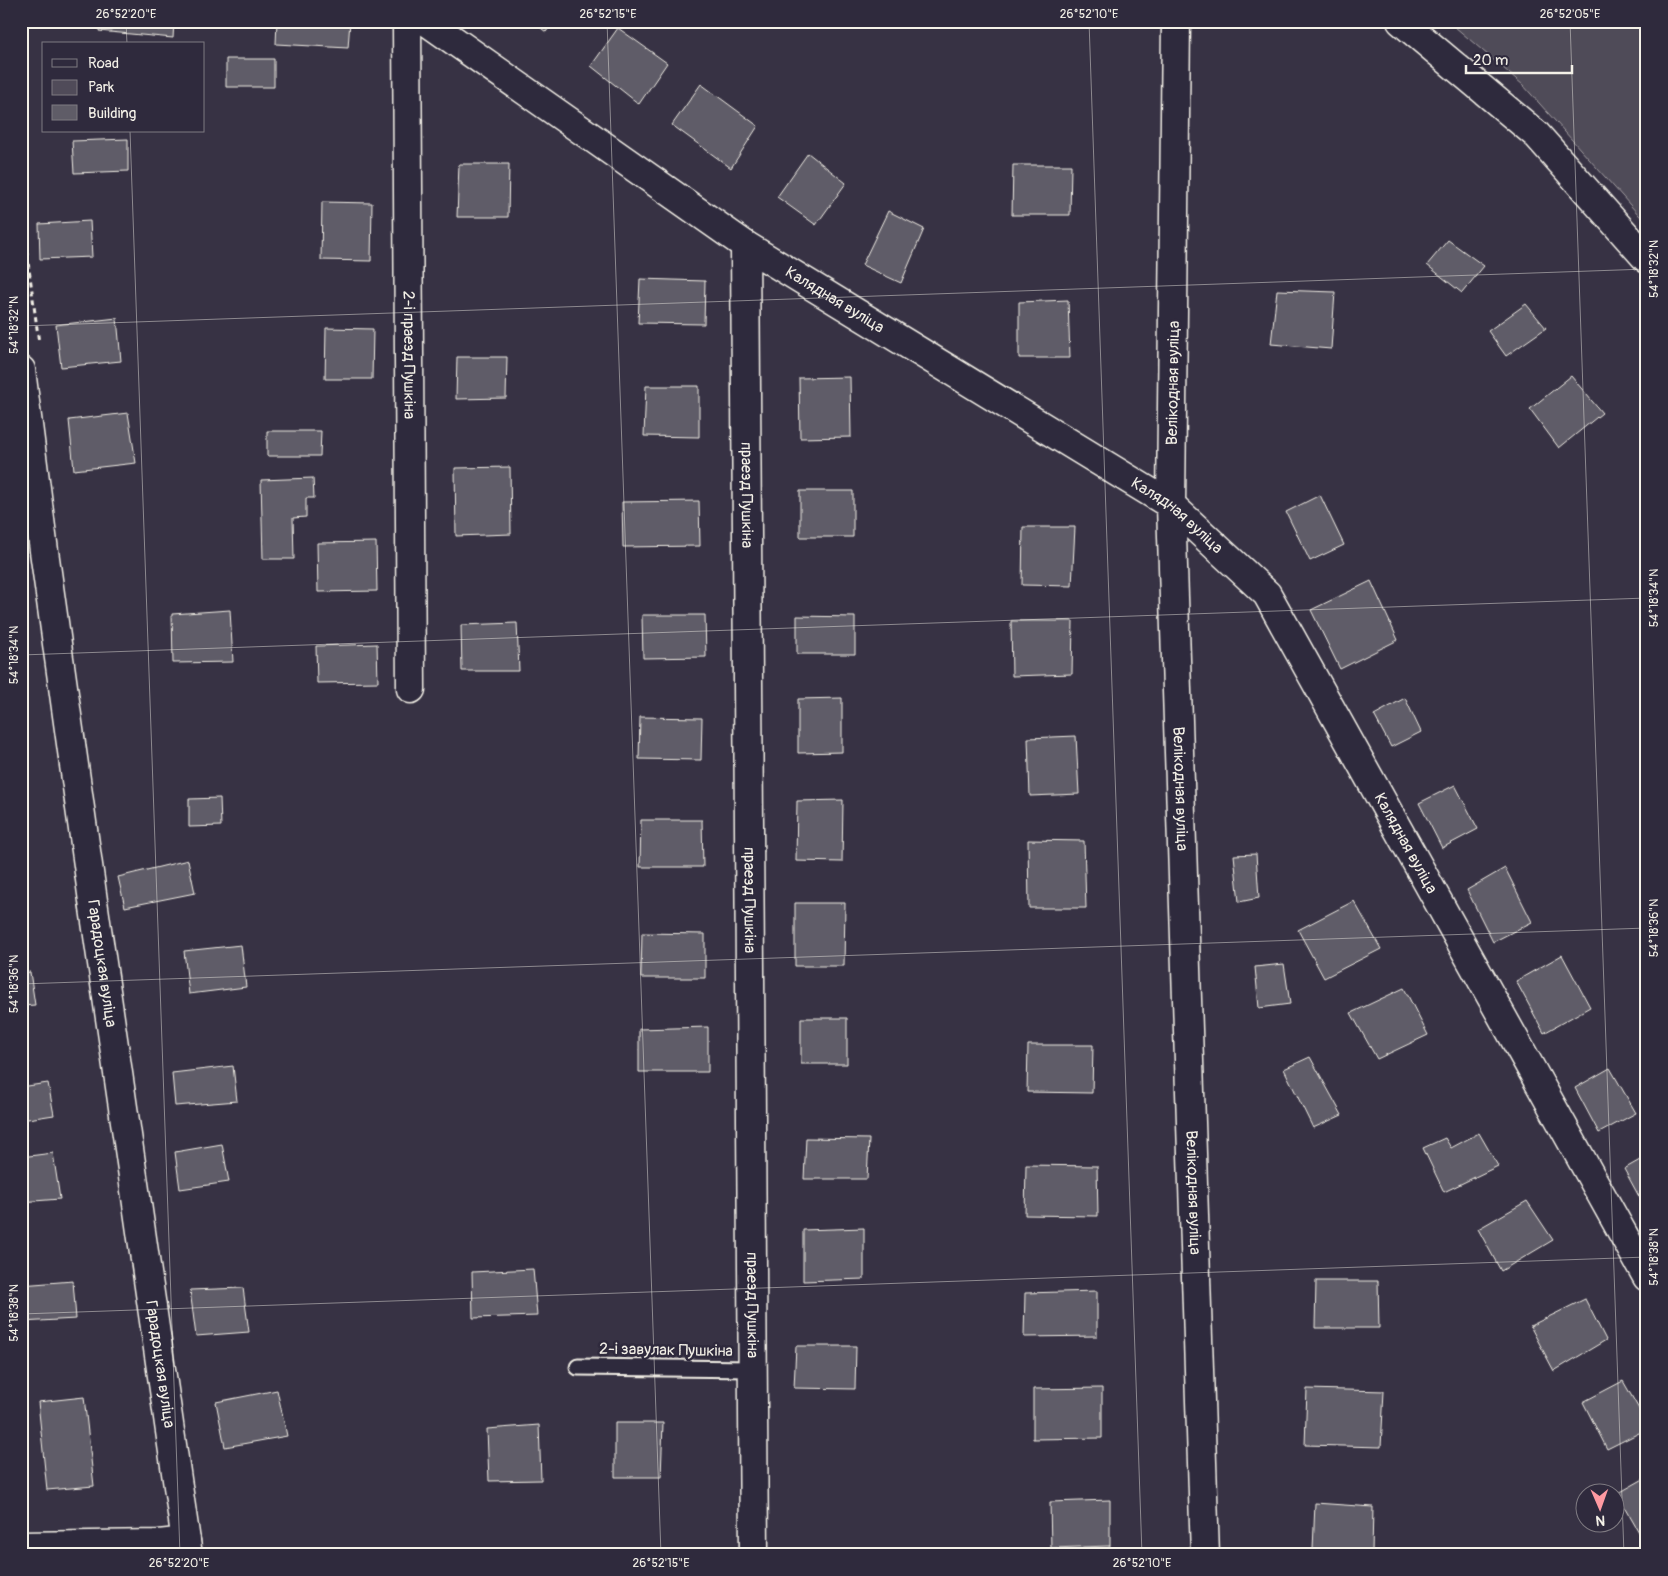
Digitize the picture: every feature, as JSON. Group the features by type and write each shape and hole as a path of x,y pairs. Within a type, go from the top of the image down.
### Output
{"street":[{"name":"2-і праезд Пушкіна","path":"407,21 411,689"},
{"name":"Калядная вуліца","path":"426,21 745,245 1171,505 1267,594 1647,1277"},
{"name":"Велікодная вуліца","path":"1176,21 1171,505 1205,1555"},
{"path":"1401,21 1537,135 1647,259"},
{"name":"праезд Пушкіна","path":"745,245 754,1555"},
{"name":"Гарадоцкая вуліца","path":"21,370 44,551 90,879 187,1548"},
{"path":"21,1546 159,1544 187,1548"}],"lane":[{"name":"2-і завулак Пушкіна","path":"578,1367 753,1369"}],"green space":[{"path":"1448,21 1647,21 1647,224 1523,85"}],"building":[{"path":"100,21 174,21 173,38 99,31"},
{"path":"277,21 350,21 348,48 276,44"},
{"path":"532,21 554,21 546,32"},
{"path":"618,28 667,63 639,104 591,66"},
{"path":"226,59 274,59 274,87 226,87"},
{"path":"701,84 758,126 731,168 672,125"},
{"path":"128,139 128,171 74,173 72,141"},
{"path":"808,153 846,183 816,225 777,197"},
{"path":"459,164 509,164 508,217 457,217"},
{"path":"1013,165 1071,165 1070,215 1012,215"},
{"path":"322,202 372,203 371,261 321,260"},
{"path":"888,211 924,229 901,283 862,265"},
{"path":"90,221 92,257 40,259 39,224"},
{"path":"1448,240 1484,266 1462,293 1427,265"},
{"path":"640,279 705,281 704,324 638,323"},
{"path":"1277,290 1335,292 1331,349 1271,344"},
{"path":"1068,300 1070,358 1019,358 1019,302"},
{"path":"1526,304 1546,328 1506,356 1488,331"},
{"path":"117,318 121,361 61,367 56,325"},
{"path":"326,328 373,329 372,379 325,379"},
{"path":"457,357 507,357 506,398 456,399"},
{"path":"1571,376 1602,413 1559,448 1530,409"},
{"path":"850,377 851,437 800,438 799,378"},
{"path":"646,386 699,386 699,437 644,436"},
{"path":"128,413 136,463 74,470 69,420"},
{"path":"267,431 321,431 320,456 267,456"},
{"path":"510,467 511,534 456,536 455,468"},
{"path":"313,478 314,498 306,498 306,517 293,518 294,559 263,559 261,480"},
{"path":"800,491 853,491 853,537 800,537"},
{"path":"1320,495 1344,545 1310,561 1286,512"},
{"path":"699,501 700,546 623,547 622,502"},
{"path":"1023,527 1075,527 1072,586 1022,585"},
{"path":"376,542 377,591 318,592 317,543"},
{"path":"1371,581 1398,640 1340,669 1311,610"},
{"path":"230,610 233,662 173,663 172,614"},
{"path":"642,615 705,615 706,657 643,658"},
{"path":"797,616 855,617 855,654 797,654"},
{"path":"1011,621 1073,621 1072,674 1012,676"},
{"path":"517,623 519,671 462,671 461,625"},
{"path":"377,644 378,682 317,683 316,646"},
{"path":"842,698 842,752 798,753 798,699"},
{"path":"1405,698 1421,732 1391,747 1374,715"},
{"path":"640,717 702,718 701,760 639,759"},
{"path":"1076,736 1079,794 1030,796 1028,738"},
{"path":"1455,785 1478,829 1442,848 1419,803"},
{"path":"220,798 221,826 189,827 189,799"},
{"path":"843,800 842,862 796,861 797,801"},
{"path":"641,820 702,820 703,867 640,867"},
{"path":"1028,840 1084,841 1086,908 1029,908"},
{"path":"1256,854 1259,898 1239,902 1234,855"},
{"path":"188,860 195,893 125,907 118,877"},
{"path":"1505,868 1532,922 1493,942 1467,890"},
{"path":"1354,901 1381,949 1324,978 1298,930"},
{"path":"795,903 845,903 844,966 795,966"},
{"path":"642,933 705,934 705,978 641,978"},
{"path":"241,945 246,987 189,994 184,951"},
{"path":"1562,955 1590,1007 1544,1033 1516,981"},
{"path":"1284,964 1290,1004 1259,1008 1255,967"},
{"path":"30,972 35,1005 21,1006 21,973"},
{"path":"1404,988 1428,1035 1377,1059 1351,1013"},
{"path":"801,1018 847,1018 847,1064 801,1064"},
{"path":"708,1027 708,1072 639,1072 639,1029"},
{"path":"1028,1045 1093,1045 1092,1093 1027,1092"},
{"path":"1310,1057 1342,1115 1313,1128 1284,1069"},
{"path":"233,1066 237,1101 175,1106 172,1073"},
{"path":"1610,1068 1636,1113 1599,1133 1575,1088"},
{"path":"48,1083 54,1115 21,1120 21,1087"},
{"path":"1479,1133 1498,1166 1444,1192 1423,1148 1445,1138 1451,1148"},
{"path":"806,1138 869,1139 867,1179 804,1179"},
{"path":"222,1144 229,1182 180,1189 175,1152"},
{"path":"53,1153 60,1199 21,1202 21,1157"},
{"path":"1647,1156 1647,1211 1624,1169"},
{"path":"1026,1165 1097,1166 1098,1216 1025,1215"},
{"path":"1527,1201 1553,1240 1501,1271 1478,1229"},
{"path":"864,1228 864,1279 803,1281 803,1230"},
{"path":"533,1269 537,1316 473,1318 472,1272"},
{"path":"73,1281 76,1319 21,1322 21,1285"},
{"path":"1316,1281 1378,1281 1379,1328 1315,1328"},
{"path":"243,1288 249,1332 196,1336 190,1290"},
{"path":"1097,1291 1097,1336 1024,1337 1025,1293"},
{"path":"1585,1299 1606,1340 1554,1371 1530,1326"},
{"path":"796,1346 856,1346 855,1389 794,1388"},
{"path":"1623,1381 1647,1423 1647,1429 1607,1449 1583,1402"},
{"path":"1102,1388 1102,1438 1033,1439 1033,1389"},
{"path":"1307,1389 1384,1391 1381,1447 1305,1445"},
{"path":"277,1390 287,1436 225,1447 216,1402"},
{"path":"84,1397 94,1486 47,1490 38,1402"},
{"path":"615,1423 663,1423 661,1477 615,1477"},
{"path":"539,1425 541,1480 489,1481 487,1429"},
{"path":"1647,1477 1647,1546 1626,1510 1626,1489"},
{"path":"1110,1500 1110,1546 1051,1548 1050,1502"},
{"path":"1315,1503 1373,1507 1372,1553 1313,1550"}]}
